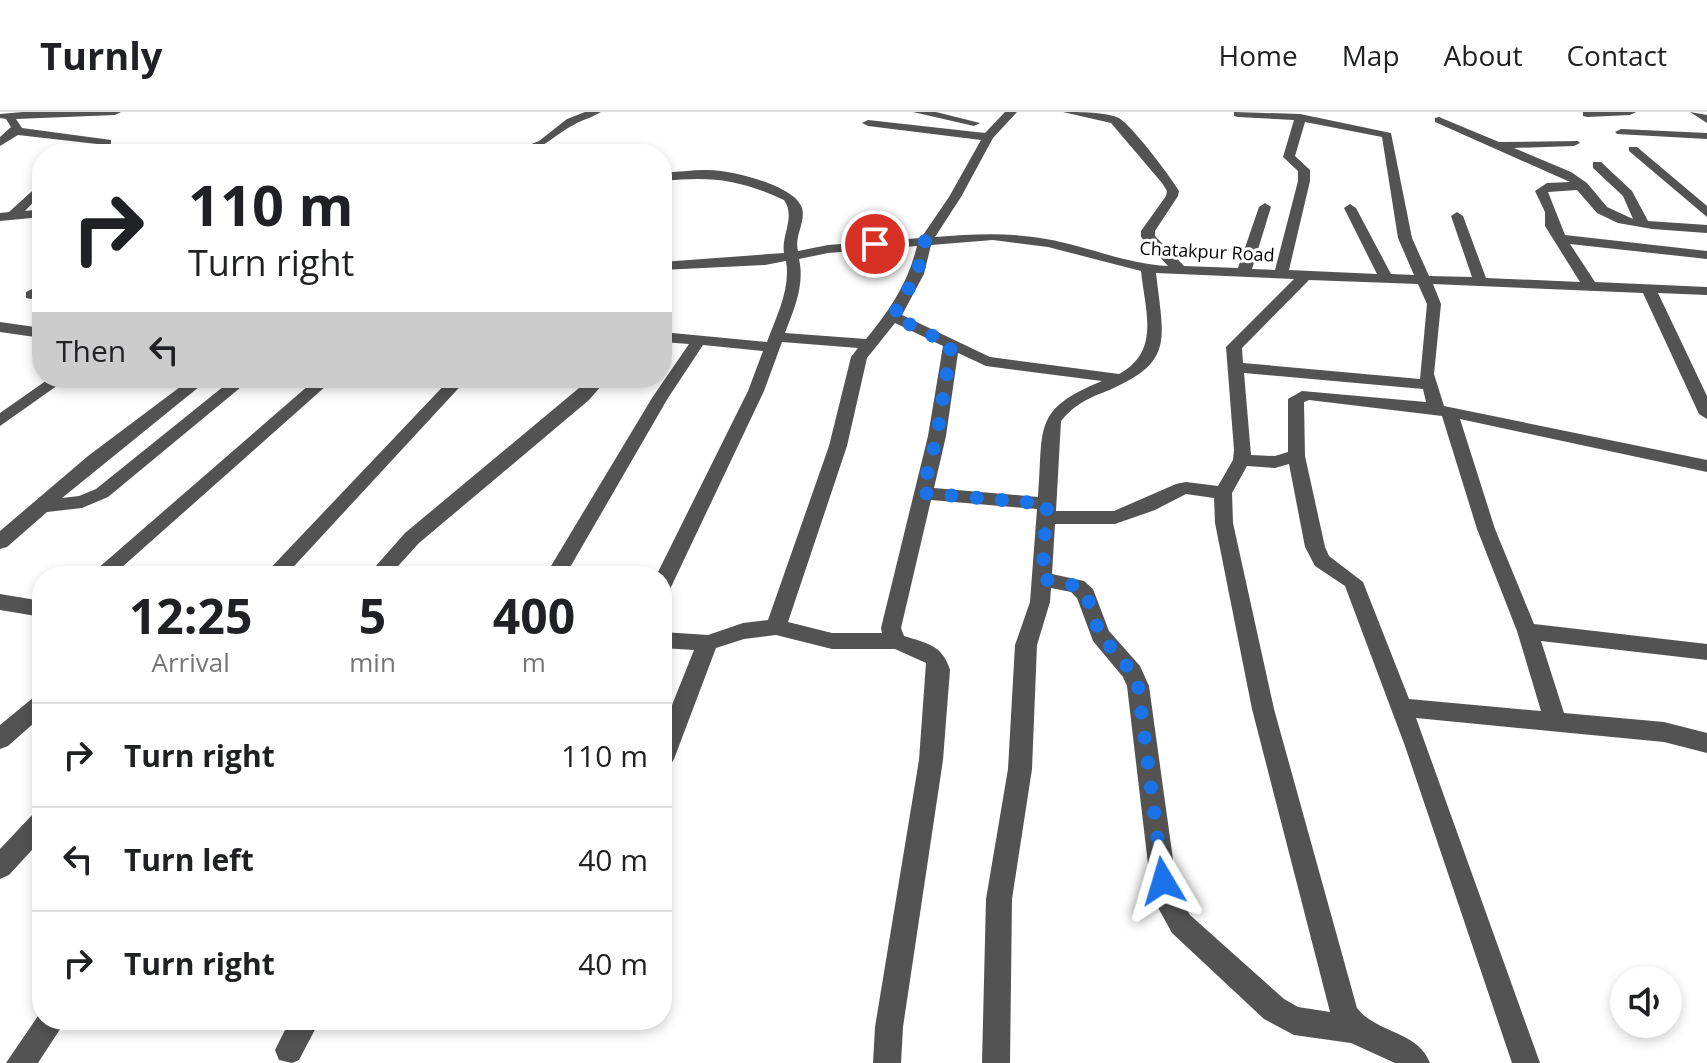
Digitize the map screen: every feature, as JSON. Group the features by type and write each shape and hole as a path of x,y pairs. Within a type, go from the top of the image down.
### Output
{"street":[{"path":"2,116 115,112"},
{"path":"539,144 571,121 595,112"},
{"path":"919,112 992,132"},
{"path":"776,627 838,446 859,357 893,316 917,274 925,241 955,197 992,132 1011,112"},
{"path":"1069,112 1115,120 1167,181 1173,191 1172,196 1148,231 1148,237 1180,270"},
{"path":"1587,114 1630,112"},
{"path":"1696,112 1707,120"},
{"path":"1238,114 1300,117 1387,135 1405,238 1435,307 1426,374 1428,385 1443,411 1527,631 1555,720"},
{"path":"2,116 12,120 16,131"},
{"path":"1281,274 1304,181 1304,170 1289,157 1294,148 1300,117"},
{"path":"1439,120 1567,175 1583,186 1603,212 1626,221 1702,228 1707,240"},
{"path":"868,123 992,132"},
{"path":"0,143 16,131 107,142 105,144"},
{"path":"1621,132 1707,136"},
{"path":"1492,145 1574,143"},
{"path":"1633,149 1707,213"},
{"path":"1597,165 1628,194 1642,223"},
{"path":"671,566 756,391 774,342 795,283 789,242 796,217 795,206 781,191 723,174 672,177"},
{"path":"1583,186 1551,186 1541,191 1551,212 1552,226 1590,286"},
{"path":"7,216 32,195"},
{"path":"1244,273 1265,207"},
{"path":"1350,208 1386,278"},
{"path":"7,216 32,214"},
{"path":"1457,216 1480,281"},
{"name":"Chatakpur Road","path":"672,266 765,261 828,249 976,236 1012,237 1148,269 1707,291"},
{"path":"1560,239 1707,255"},
{"path":"996,1063 999,899 1020,769 1026,645 1040,602 1053,421 1056,414 1088,392 1121,379 1145,362 1151,352 1154,335 1148,269"},
{"path":"1306,275 1234,347 1243,450 1242,460 1223,493 1224,523 1263,709 1339,996 1354,1029"},
{"path":"1648,288 1707,414"},
{"path":"893,316 986,361 1121,379"},
{"path":"0,339 8,328 32,332"},
{"path":"672,338 698,342 867,344"},
{"path":"672,380 698,342"},
{"path":"895,641 891,636 892,617 937,436 951,345"},
{"path":"1234,367 1428,385"},
{"path":"0,421 46,388"},
{"path":"0,542 94,460 189,388"},
{"path":"39,506 67,506 102,493 232,388"},
{"path":"111,566 315,388"},
{"path":"282,566 451,388"},
{"path":"386,566 412,538 591,388"},
{"path":"561,566 667,388"},
{"path":"1526,1063 1401,707 1353,582 1322,561 1315,547 1296,456 1295,405 1300,396 1443,411 1707,466"},
{"path":"1242,460 1275,462 1296,456"},
{"path":"922,493 1115,518 1148,506 1176,490 1186,488 1223,493"},
{"path":"1042,579 1077,586 1086,594 1100,635 1132,672 1138,686 1163,881 1169,904 1181,924 1274,1009 1294,1021 1354,1029 1368,1039 1395,1047 1416,1063"},
{"path":"5,608 32,609"},
{"path":"672,641 708,643 743,631 776,627 832,641 895,641 936,658 939,670 931,760 889,1027 887,1063"},
{"path":"1527,631 1707,652"},
{"path":"672,734 708,643"},
{"path":"1401,707 1664,732 1707,743"},
{"path":"0,739 32,712"},
{"path":"0,867 32,833"},
{"path":"20,1063 45,1030"},
{"path":"289,1050 300,1030"}],"route":[{"path":"875,244 925,241 917,274 893,316 951,345 937,436 922,493 1047,504 1042,579 1077,586 1086,594 1100,635 1132,672 1138,686 1163,881"}]}
